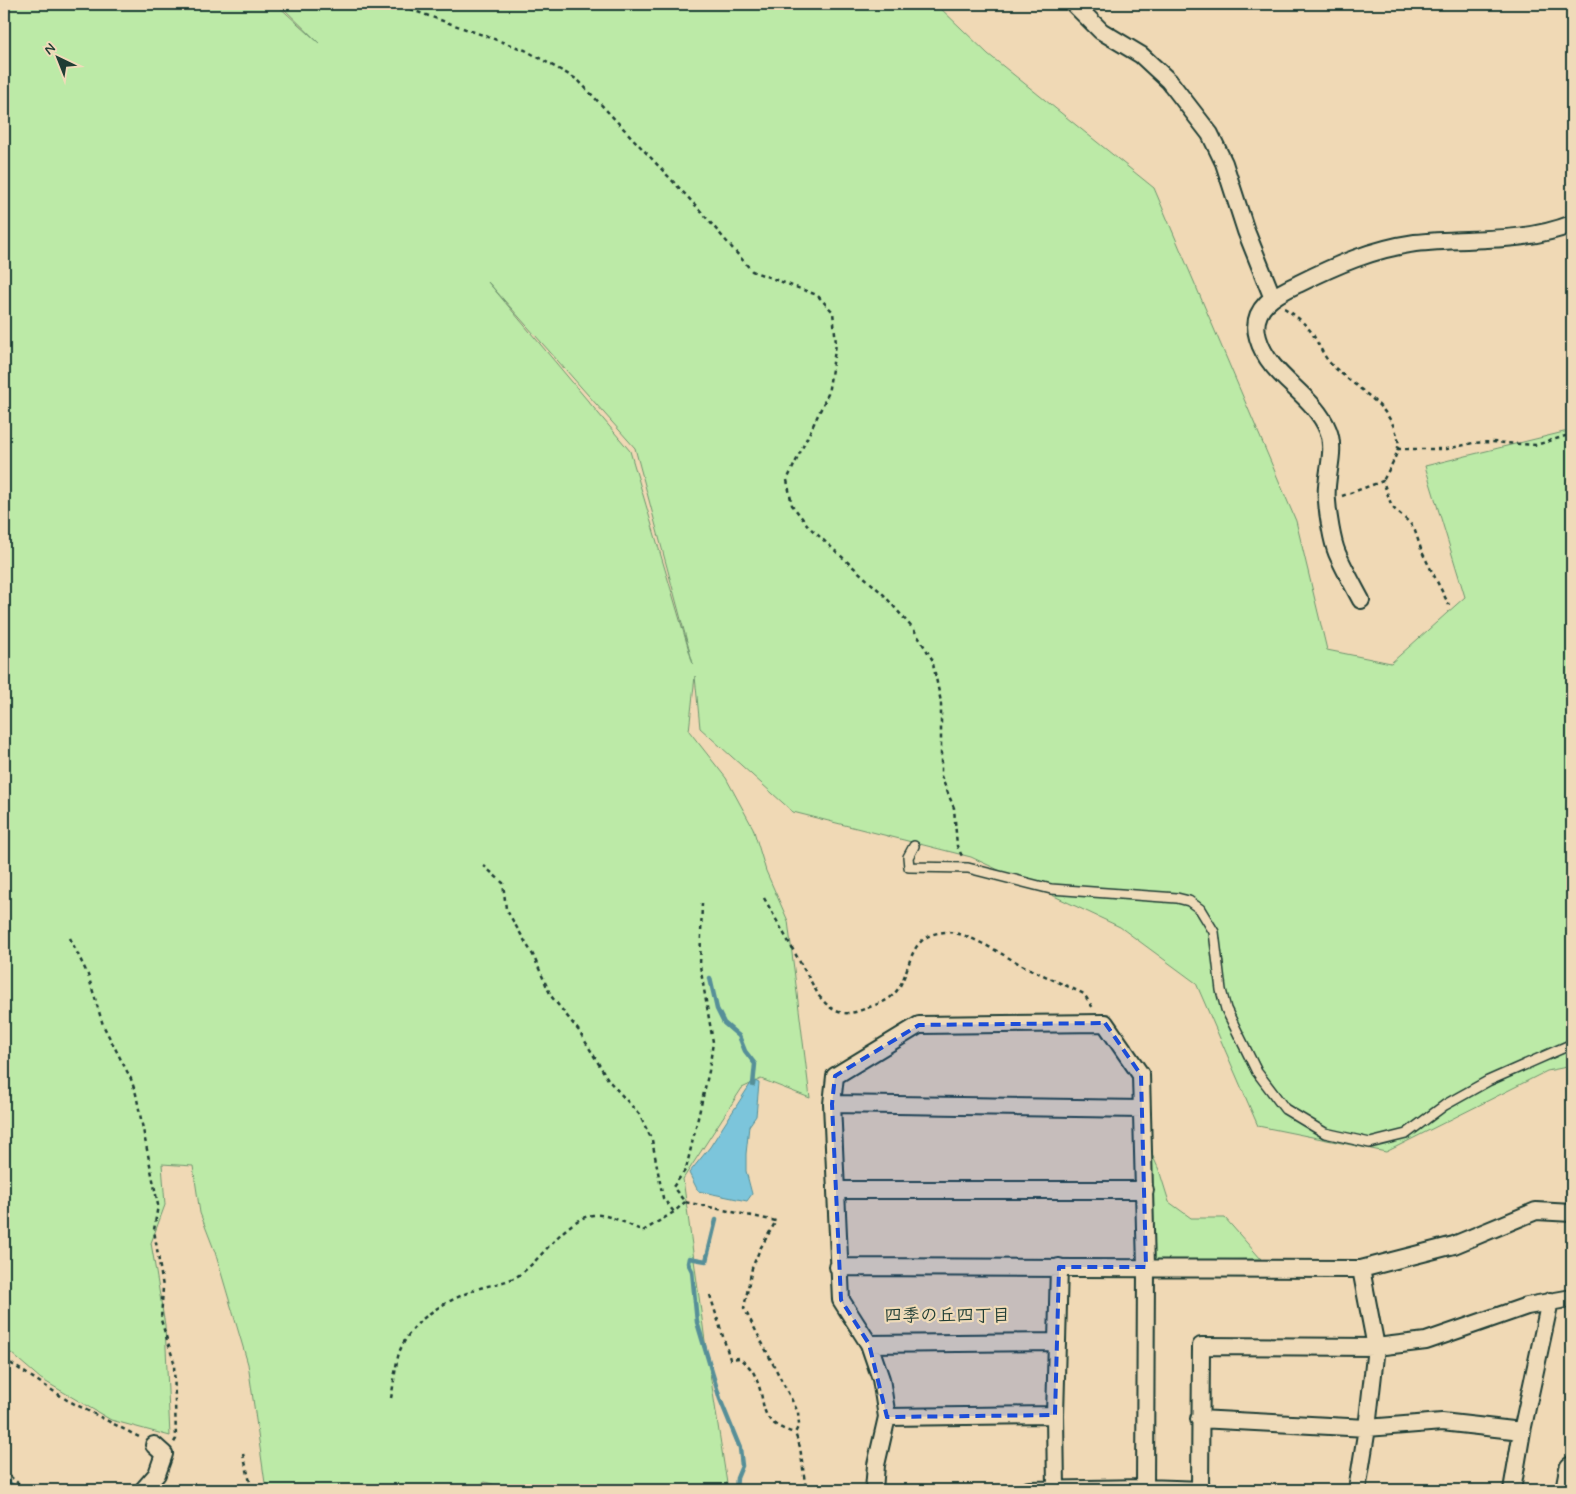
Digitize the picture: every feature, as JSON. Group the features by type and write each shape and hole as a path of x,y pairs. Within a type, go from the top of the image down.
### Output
{"street":[{"path":"1074,4 1101,31 1141,55 1169,81 1210,134 1224,163 1246,231 1272,296"},
{"path":"1361,600 1336,551 1327,501 1331,450 1328,430 1313,406 1283,378 1264,354 1257,336 1257,315 1272,296 1334,266 1376,250 1416,243 1515,238 1559,230 1572,224"},
{"path":"874,1490 876,1465 887,1417 881,1379 869,1344 840,1300 832,1104 835,1076 919,1025 1098,1023 1105,1023 1141,1075 1146,1267 1145,1489"},
{"path":"832,1104 1141,1109"},
{"path":"836,1190 1145,1190"},
{"path":"838,1267 1361,1269 1454,1245 1536,1211 1572,1213"},
{"path":"1056,1490 1055,1416 1059,1267"},
{"path":"1357,1490 1367,1428 1376,1347 1361,1269"},
{"path":"1029,1490 1201,1490 1199,1419 1201,1346 1376,1347 1426,1340 1488,1318 1550,1301 1572,1298"},
{"path":"1512,1490 1522,1431 1550,1301"},
{"path":"869,1344 1057,1342"},
{"path":"887,1417 1055,1416"},
{"path":"1199,1419 1367,1428 1442,1422 1522,1431"},
{"path":"143,1490 157,1474 159,1450"},
{"path":"1568,1490 1572,1469"}],"lane":[{"path":"914,846 908,857 909,867 968,868 1051,889 1097,894 1176,898 1195,905 1208,918 1214,932 1220,982 1226,1009 1257,1072 1284,1108 1325,1133 1370,1143 1406,1134 1445,1105 1488,1081 1572,1044"}],"path":[{"path":"396,4 525,50 578,80 697,207 752,271 817,295 832,312 836,344 828,394 787,480 792,505 809,527 884,595 914,630 932,659 941,702 941,776 954,808 957,846 968,868"},
{"path":"1272,296 1307,326 1331,364 1373,398 1392,425 1399,440 1383,482 1392,507 1410,523 1415,532 1422,552 1450,605"},
{"path":"1397,448 1447,449 1473,443 1491,442 1536,445 1572,434"},
{"path":"1327,501 1383,482"},
{"path":"483,865 503,883 506,909 533,955 551,996 579,1031 609,1081 639,1114 652,1140 663,1198 674,1212"},
{"path":"764,898 819,996 830,1008 839,1012 855,1013 889,998 899,987 909,958 916,948 927,938 945,932 967,938 1084,994 1096,1013 1098,1023"},
{"path":"702,903 700,966 713,1042 709,1071 686,1169 673,1186 685,1202 776,1221 752,1268 744,1308 798,1412 799,1425 795,1433 800,1447 806,1490"},
{"path":"4,1358 68,1400 159,1450 176,1439 176,1383 174,1362 161,1320 163,1287 155,1242 158,1205 152,1170 131,1078 103,1025 88,975 70,938"},
{"path":"391,1398 399,1354 406,1339 434,1308 473,1290 515,1277 533,1264 574,1222 593,1215 620,1221 643,1231 674,1212 685,1202"},
{"path":"710,1296 730,1358 739,1358 756,1376 767,1418 782,1429 795,1433"},
{"path":"243,1454 252,1490"},
{"path":"4,1471 26,1490"}],"highlighted area":[{"path":"1105,1023 1141,1075 1146,1267 1059,1267 1055,1415 887,1417 869,1344 841,1300 832,1104 835,1076 919,1025"}],"green space":[{"path":"4,4 276,4 319,43 279,4 936,4 988,54 1154,188 1296,521 1327,650 1391,663 1465,597 1425,466 1572,430 1572,1066 1547,1071 1386,1152 1258,1126 1196,983 1120,927 971,857 793,812 700,728 695,676 689,731 726,778 753,828 766,871 788,921 810,1098 761,1079 742,1088 683,1179 728,1490 512,1490 485,1482 470,1490 266,1490 248,1364 215,1252 200,1213 193,1166 162,1164 165,1205 151,1243 165,1325 170,1436 111,1420 41,1379 4,1347","holes":["488,282 635,448 693,664 630,451"]},
{"path":"1147,1143 1159,1170 1169,1202 1191,1218 1225,1218 1261,1259 1151,1261"}],"water":[{"path":"753,1080 759,1083 756,1116 749,1126 746,1154 746,1171 752,1194 747,1201 698,1191 689,1173 710,1147"}],"waterway":[{"path":"710,978 717,1009 724,1023 739,1036 745,1051 755,1064 753,1085"},
{"path":"716,1220 706,1261 689,1258 688,1263 692,1271 697,1322 720,1399 740,1448 742,1466 737,1478 736,1490"},
{"path":"4,1479 18,1490"}],"district":[{"name":"四季の丘四丁目","path":"947,1315"}]}
